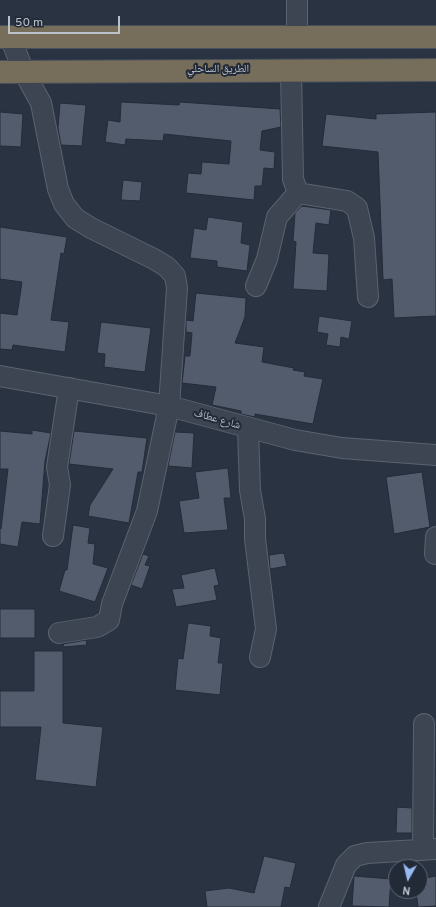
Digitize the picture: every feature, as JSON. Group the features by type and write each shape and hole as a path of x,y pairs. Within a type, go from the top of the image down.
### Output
{"highway":[{"path":"5,37 436,37"},
{"name":"الطريق الساحلي","path":"0,72 436,70"}],"street":[{"path":"297,0 297,37"},
{"path":"5,37 41,103 58,188 64,204 75,218 90,228 154,259 167,267 175,276 177,288 169,406 147,512 112,604 109,620 98,627 59,632"},
{"path":"291,70 293,179 298,192"},
{"path":"256,286 267,259 277,217 298,192"},
{"path":"298,192 347,201 356,208 364,238 368,297"},
{"name":"شارع عطاف","path":"0,376 169,406 248,429 295,440 342,448 436,455"},
{"path":"53,536 60,485 57,467 69,388"},
{"path":"248,429 250,490 255,519 255,539 266,629 260,657"},
{"path":"329,907 346,865 356,856 367,853 429,850 424,724"}],"building":[{"path":"121,102 179,105 180,102 280,109 281,127 262,131 260,150 275,152 274,169 264,168 262,186 255,186 254,200 186,193 188,173 201,174 202,162 229,164 231,141 164,134 163,141 126,139 125,145 105,142 108,120 120,122"},
{"path":"60,103 86,105 82,146 61,145 58,128"},
{"path":"0,112 23,114 21,147 0,146"},
{"path":"436,112 436,316 394,318 392,279 383,280 378,152 322,146 326,114 376,119 376,114"},
{"path":"123,180 142,182 140,201 121,200"},
{"path":"302,206 331,210 329,225 316,223 313,253 329,254 327,291 293,289 296,242 293,241 295,213"},
{"path":"208,217 243,222 241,243 250,245 247,271 217,267 217,261 190,258 194,228 206,230"},
{"path":"0,227 67,237 64,254 61,253 51,320 69,322 65,352 13,345 12,350 0,349 0,313 17,315 22,282 0,279"},
{"path":"196,293 246,298 245,317 235,343 264,347 262,362 294,368 293,370 305,372 304,376 323,379 313,424 255,414 255,417 241,414 241,411 212,405 216,387 182,383 185,356 190,356 192,333 186,332 186,320 193,321"},
{"path":"319,316 352,321 349,339 341,337 340,347 326,345 328,334 317,332"},
{"path":"101,322 151,328 145,372 104,367 105,354 97,353"},
{"path":"32,430 51,433 45,461 40,524 22,522 18,547 0,544 0,528 1,529 8,469 0,469 0,431 32,434"},
{"path":"74,431 147,438 142,472 138,472 129,523 88,516 90,505 113,469 69,464"},
{"path":"175,432 194,433 192,468 168,466"},
{"path":"228,468 231,498 224,498 228,530 184,533 179,501 199,498 195,472"},
{"path":"422,472 430,527 394,534 386,477"},
{"path":"73,525 90,528 88,543 95,544 93,564 108,568 95,602 59,591 65,570 67,570"},
{"path":"284,553 287,566 270,569 269,555"},
{"path":"143,554 149,556 145,565 150,566 142,589 131,585"},
{"path":"215,568 219,585 214,586 217,600 176,607 172,589 184,588 181,575"},
{"path":"0,609 35,609 35,638 0,638"},
{"path":"188,623 211,626 210,636 221,638 218,663 223,663 220,695 175,690 178,658 183,659"},
{"path":"86,640 87,645 64,647 63,644"},
{"path":"34,651 63,651 63,723 103,727 96,787 35,780 41,727 0,727 0,691 34,691"},
{"path":"397,807 412,808 412,833 396,833"},
{"path":"436,809 436,834 435,834"},
{"path":"264,856 296,863 290,888 285,887 281,907 207,907 205,891 229,888 254,893"},
{"path":"354,876 388,879 389,907 352,906"},
{"path":"436,876 436,906 418,907 417,899 428,899 428,878"}]}
